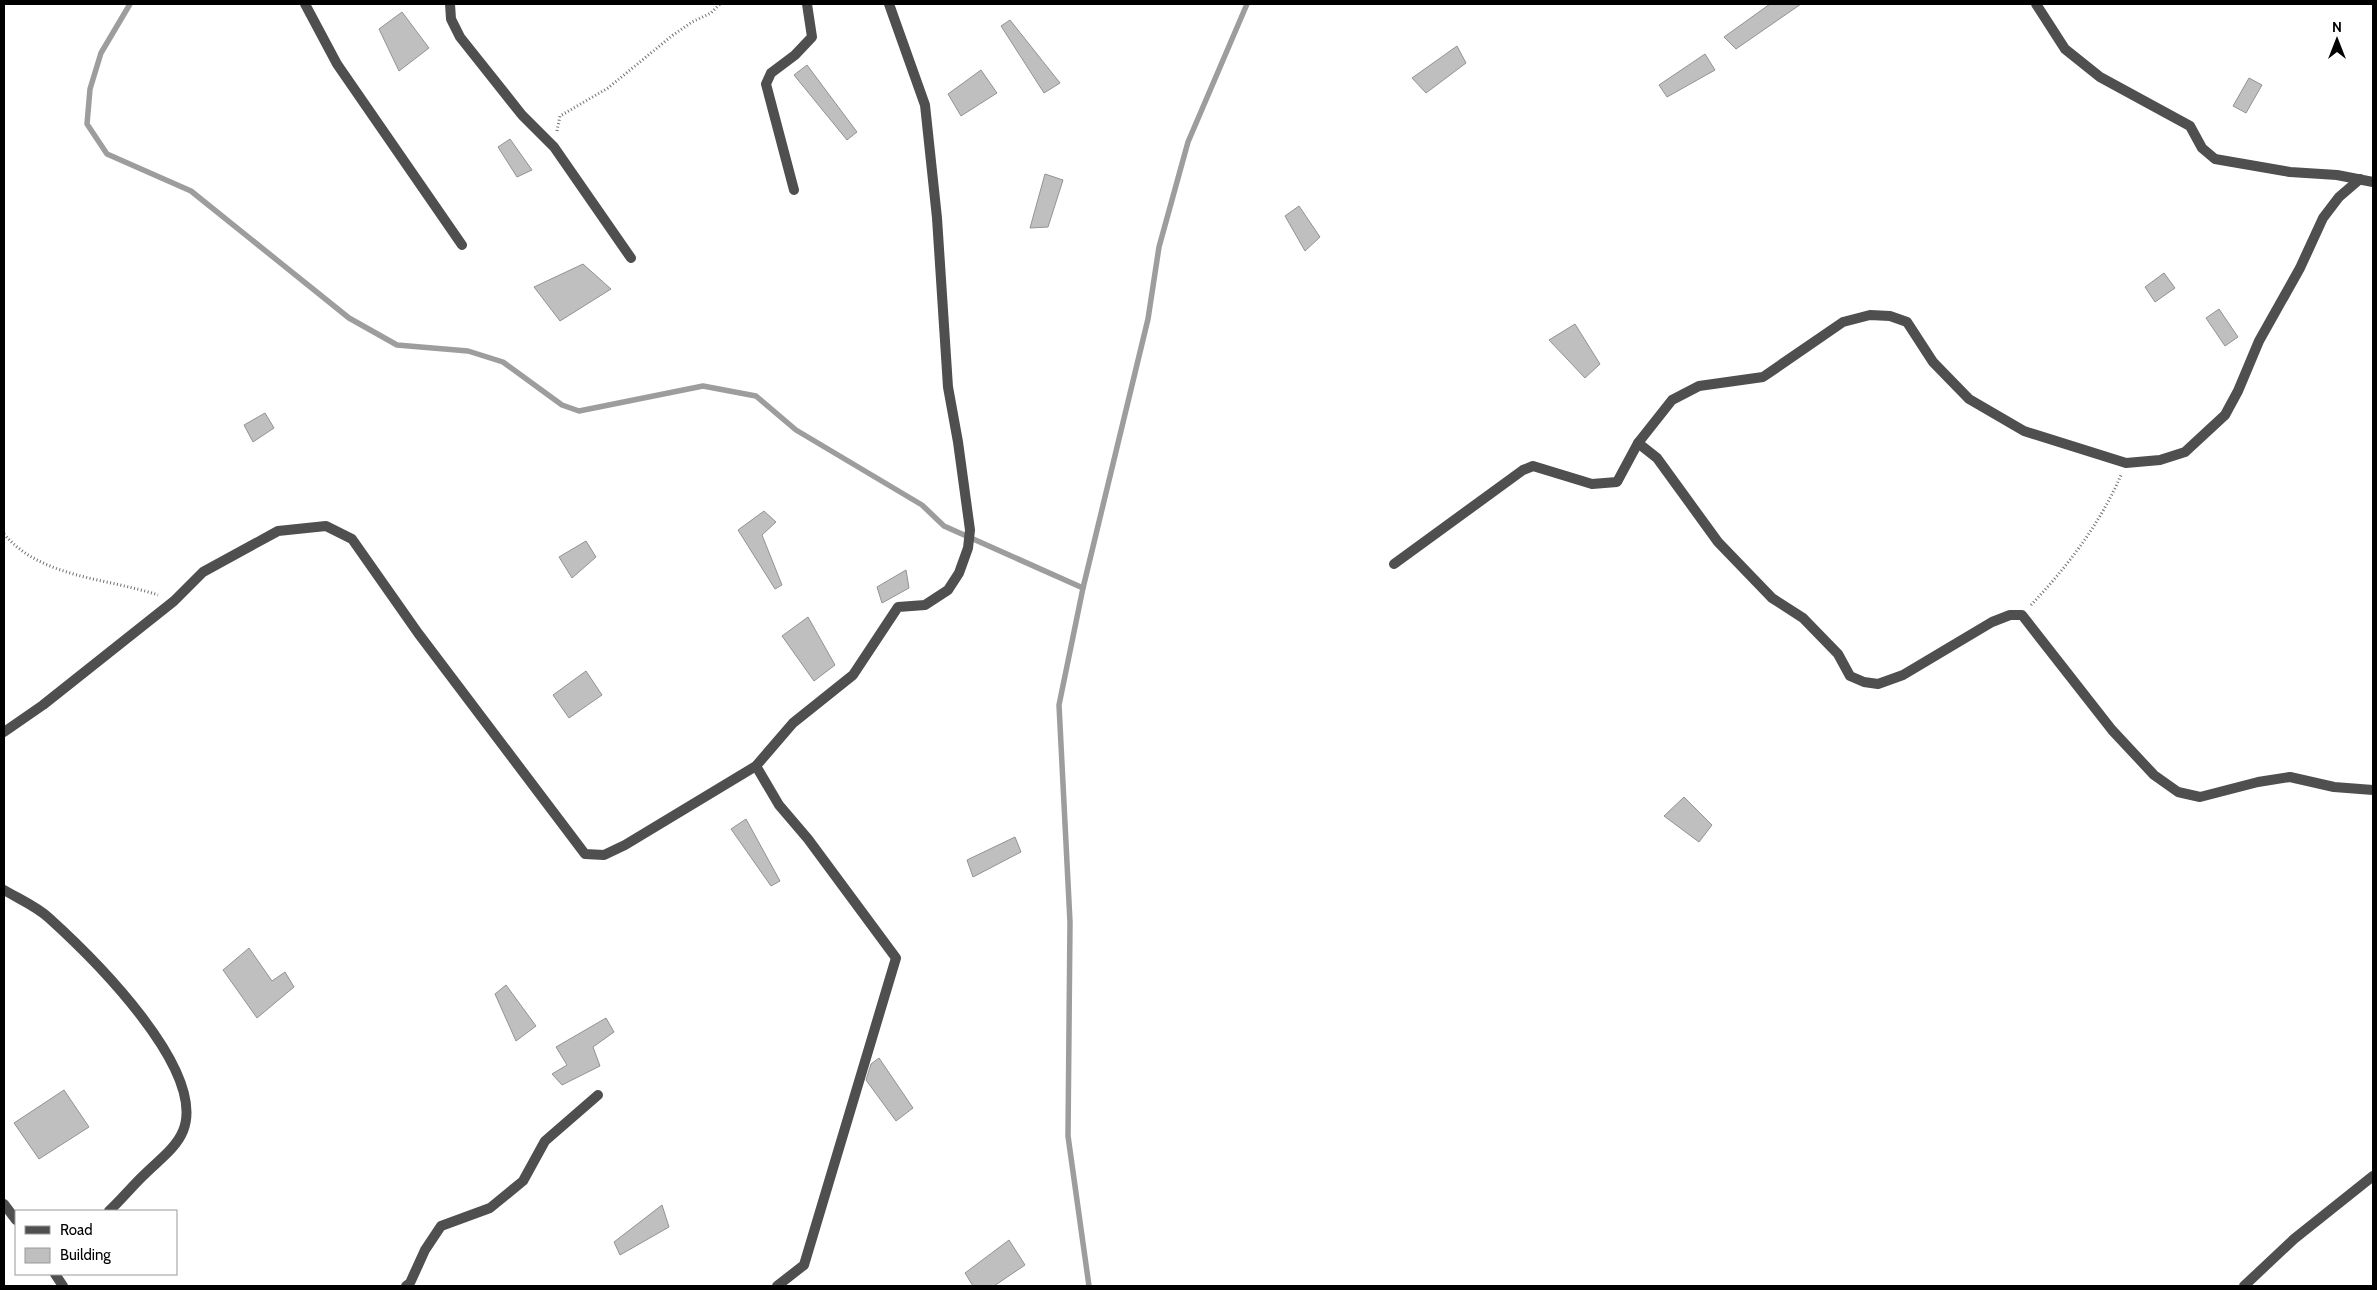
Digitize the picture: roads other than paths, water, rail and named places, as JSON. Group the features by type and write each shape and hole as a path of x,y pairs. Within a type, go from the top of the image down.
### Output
{"street":[{"path":"305,4 337,64 462,244"},
{"path":"450,4 451,19 460,36 522,115 554,147 631,258"},
{"path":"794,190 766,84 770,73 796,55 812,36 807,4"},
{"path":"4,732 43,706 174,601 203,572 278,531 326,526 352,539 418,633 585,854 604,855 756,766 793,723 853,675 898,607 925,605 948,590 959,573 968,548 970,530 958,442 948,387 937,218 925,105 889,4"},
{"path":"2036,4 2065,49 2100,77 2190,126 2202,148 2215,159 2290,172 2373,182"},
{"path":"1394,564 1523,470 1533,466 1592,484 1617,482 1638,443 1672,400 1699,386 1763,377 1843,322 1870,315 1890,316 1907,322 1933,362 1969,399 2024,432 2126,463 2160,460 2185,452 2224,415 2238,391 2259,340 2300,268 2323,218 2339,197 2360,179"},
{"path":"1638,443 1657,458 1718,542 1772,598 1803,618 1838,654 1850,676 1864,682 1878,684 1903,674 1992,622 2010,615 2022,616 2112,730 2154,775 2178,792 2200,797 2258,782 2290,777 2334,787 2373,790"},
{"path":"756,766 779,805 808,839 896,958 804,1265 777,1286"},
{"path":"4,890 48,918 94,963 148,1023 180,1077 186,1103 184,1130 176,1144 110,1210"},
{"path":"406,1286 410,1282 425,1250 442,1226 490,1208 523,1181 545,1140 598,1095"},
{"path":"2244,1286 2294,1239 2373,1176"},
{"path":"4,1204 15,1219"},
{"path":"56,1275 63,1286"}],"waterway":[{"path":"130,4 101,53 90,89 87,124 107,154 191,191 349,318 397,345 468,351 503,362 562,405 579,411 703,386 756,396 796,430 922,505 944,526 1083,588"},
{"path":"1089,1286 1068,1136 1070,922 1059,705 1083,588 1148,319 1159,247 1188,142 1247,4"}]}
